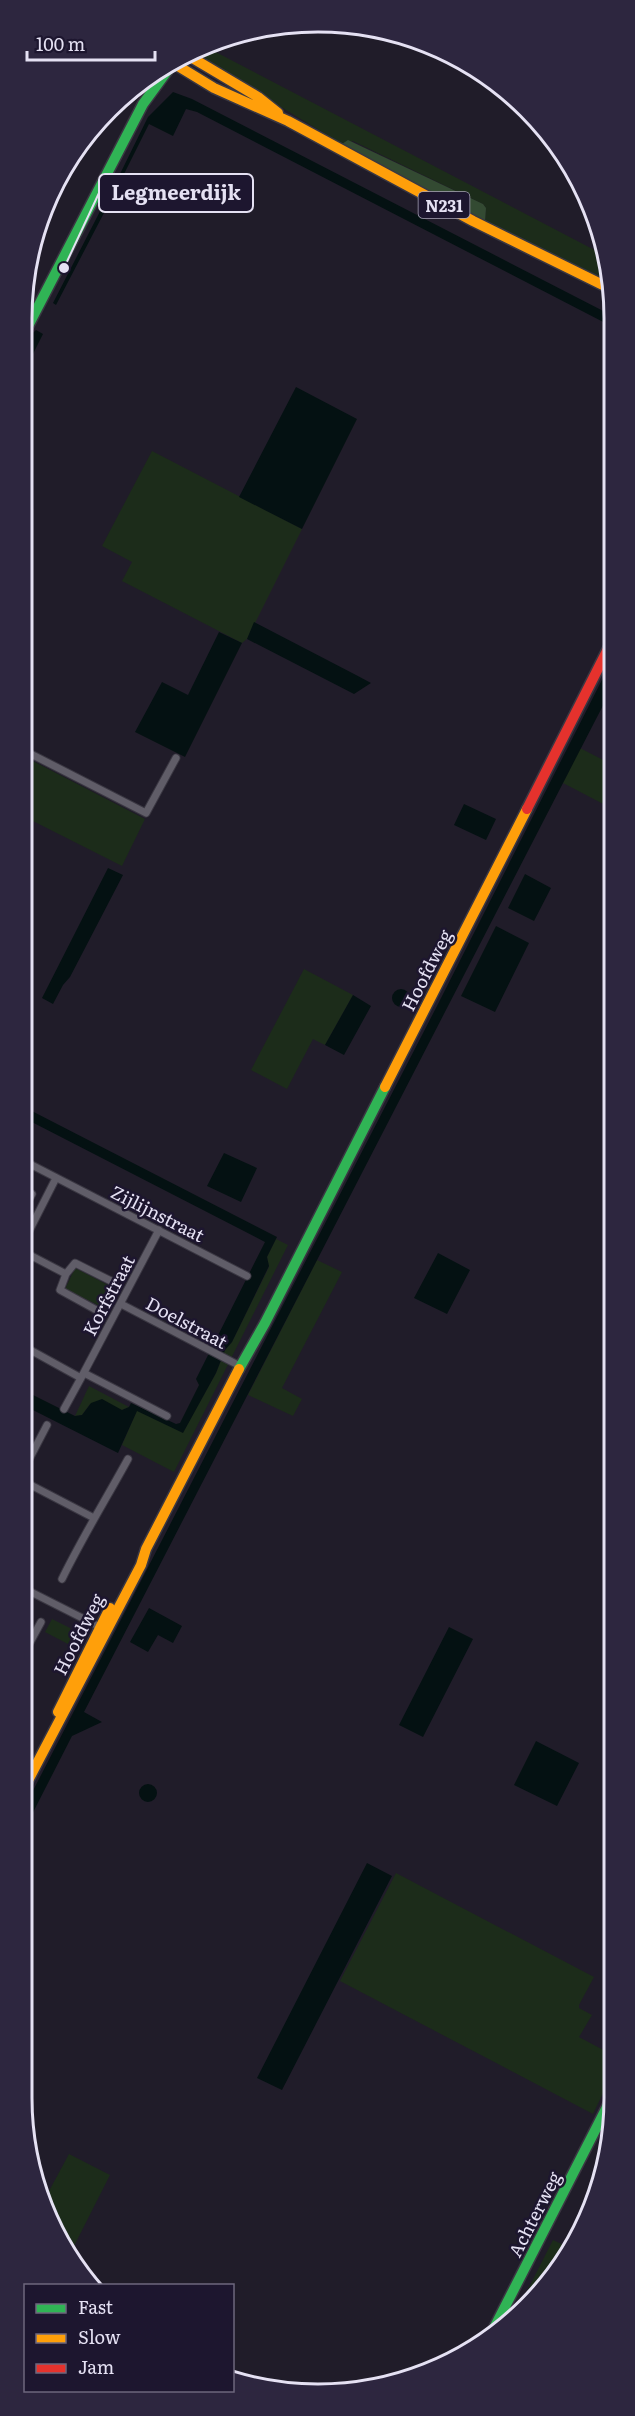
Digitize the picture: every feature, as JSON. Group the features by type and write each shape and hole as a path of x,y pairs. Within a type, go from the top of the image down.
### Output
{"main road":[{"name":"N231","path":"195,59 258,97 288,121"},
{"name":"N231","path":"180,67 251,106 288,121 521,246 601,284"},
{"path":"153,88 166,76"},
{"path":"32,318 154,83"},
{"name":"Hoofdweg","path":"32,1773 61,1721 104,1629 141,1565 146,1549 240,1366 250,1352 604,657"},
{"name":"Achterweg","path":"498,2320 603,2115"}],"street":[{"path":"32,755 147,813 176,758"},
{"name":"Zijlijnstraat","path":"32,1165 247,1276"},
{"path":"32,1226 56,1178"},
{"name":"Korfstraat","path":"64,1409 159,1230"},
{"path":"32,1256 66,1274"},
{"path":"100,1312 60,1290 66,1274 75,1263 115,1283"},
{"name":"Doelstraat","path":"121,1304 240,1366"},
{"path":"32,1350 167,1416"},
{"path":"32,1454 47,1425"},
{"path":"62,1579 128,1459"},
{"path":"32,1486 94,1518"},
{"path":"32,1593 104,1629"},
{"path":"32,1639 41,1622"}],"green space":[{"path":"214,51 596,251 601,278 573,267 485,222 486,208 483,204 353,141 342,144 199,57"},
{"path":"348,140 483,204 486,208 485,222 398,177 342,144"},
{"path":"152,451 302,529 247,639 242,643 122,581 132,562 102,546"},
{"path":"580,748 604,760 604,804 563,783"},
{"path":"32,761 145,819 122,866 32,821"},
{"path":"304,969 353,995 325,1045 313,1039 287,1089 251,1070"},
{"path":"276,1239 288,1245 174,1472 122,1445 137,1410 183,1432 216,1373 225,1350 232,1342 269,1267 267,1257"},
{"path":"317,1260 342,1272 282,1388 302,1399 293,1416 248,1395"},
{"path":"75,1268 112,1287 102,1307 65,1289"},
{"path":"89,1386 129,1407 122,1410 90,1404 82,1415 75,1416"},
{"path":"52,1619 70,1628 72,1635 68,1644 45,1632"},
{"path":"396,1873 594,1977 579,2005 579,2008 592,2015 579,2037 604,2050 604,2091 593,2114 340,1981"},
{"path":"69,2154 110,2175 73,2247 53,2208 48,2193"},
{"path":"553,2240 563,2245 544,2273 527,2291"}],"shaded area":[{"path":"173,92 192,99 604,311 604,322 197,112 186,109 173,136 149,124 123,176 120,174 148,117"},
{"path":"114,184 118,186 56,305 53,303"},
{"path":"36,330 43,334 32,356 32,334"},
{"path":"296,387 357,419 302,529 239,497"},
{"path":"254,622 371,683 354,694 247,639"},
{"path":"219,632 242,643 185,757 135,732 162,682 188,695"},
{"path":"604,676 604,704 84,1712 102,1722 72,1736 32,1814 32,1793 438,1004"},
{"path":"464,804 496,819 486,840 454,825"},
{"path":"108,868 123,875 70,977 53,1004 42,998"},
{"path":"525,874 551,888 534,921 508,908"},
{"path":"496,926 529,943 495,1012 461,996"},
{"path":"401,989 407,992 410,998 407,1004 401,1007 395,1004 392,998 395,992"},
{"path":"353,995 371,1006 344,1055 325,1045"},
{"path":"32,1111 277,1237 267,1257 269,1266 232,1342 225,1350 216,1373 183,1433 137,1411 118,1453 32,1410 32,1394 75,1416 82,1415 91,1403 102,1399 122,1410 129,1407 131,1403 176,1424 180,1423 199,1385 196,1379 265,1242 32,1122"},
{"path":"224,1153 257,1168 241,1202 207,1186"},
{"path":"438,1253 470,1270 447,1314 414,1298"},
{"path":"149,1608 182,1626 173,1643 158,1635 148,1652 130,1642"},
{"path":"449,1627 473,1639 423,1737 399,1725"},
{"path":"536,1741 579,1763 557,1806 514,1785"},
{"path":"148,1784 156,1789 157,1793 152,1801 148,1802 140,1797 139,1793 144,1785"},
{"path":"367,1863 392,1876 282,2090 257,2078"}],"traffic: fast":[{"path":"32,318 143,104 162,78"},
{"path":"153,88 154,83"},
{"path":"239,1369 265,1323 385,1087"},
{"path":"498,2320 603,2115"}],"traffic: slow":[{"path":"195,59 258,97 278,113"},
{"path":"180,67 214,88 288,121 473,221 601,284"},
{"path":"385,1087 527,809"},
{"path":"32,1773 141,1565 146,1549 239,1369"},
{"path":"58,1712 110,1608"}],"traffic: jam":[{"path":"527,809 604,657"}],"place":[{"name":"Legmeerdijk","path":"64,268"}]}
